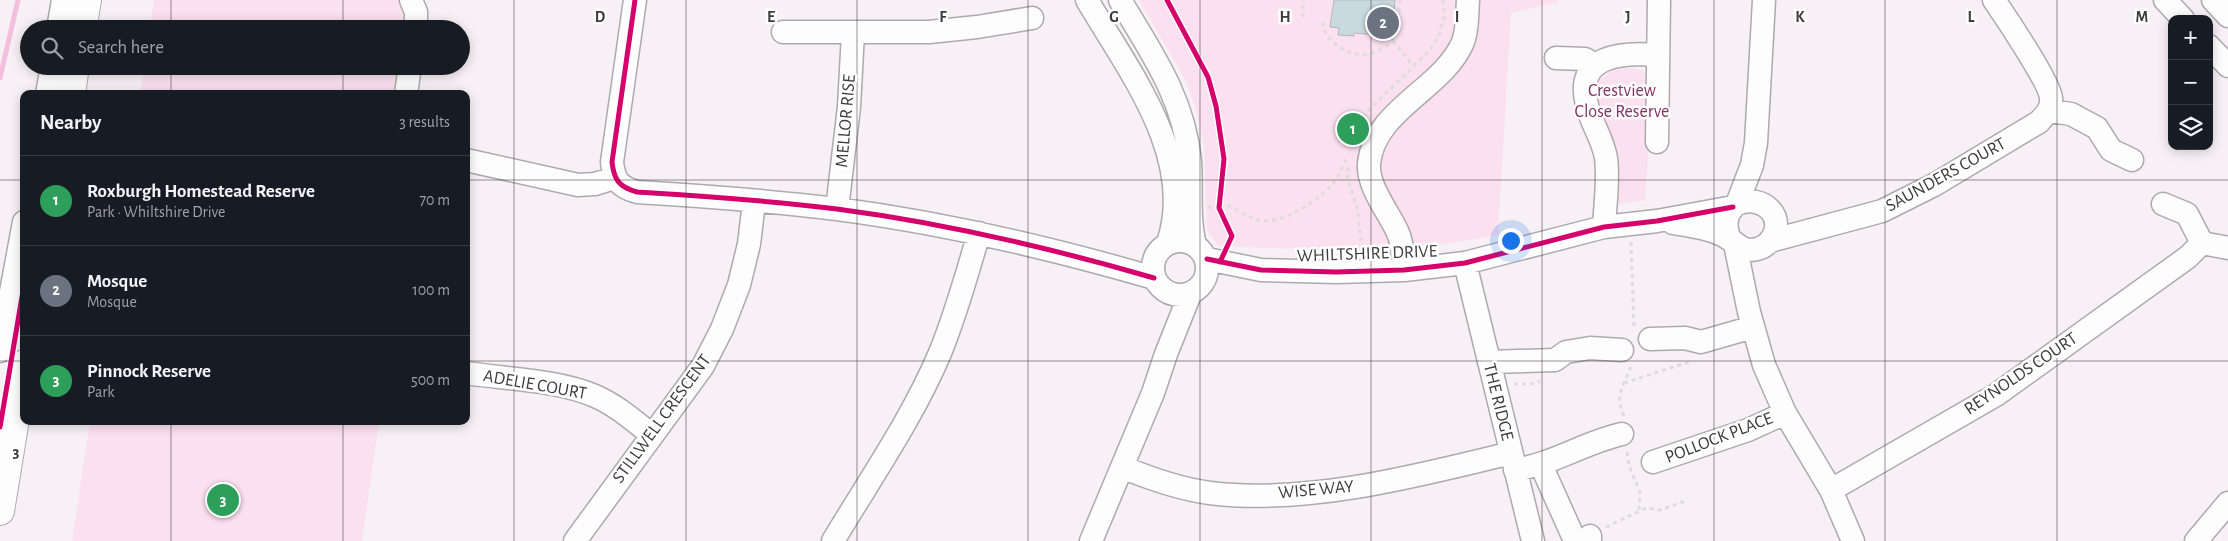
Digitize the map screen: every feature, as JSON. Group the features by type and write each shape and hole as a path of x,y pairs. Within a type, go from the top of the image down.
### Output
{"main road":[{"path":"84,20 87,0"},
{"path":"72,90 74,75"},
{"path":"0,511 20,388"}],"street":[{"path":"60,20 63,0"},
{"path":"412,0 416,12 416,20"},
{"path":"635,0 612,162 614,178 624,188 637,192 726,197 754,202 837,209 978,233 1099,262 1135,261 1160,267 1181,296 1200,269"},
{"path":"1087,0 1146,100 1160,130 1170,162 1175,199 1174,226 1160,267 1169,316 1166,354"},
{"path":"1091,541 1153,393 1166,354 1200,269 1191,226 1190,160 1184,125 1174,94 1120,0"},
{"path":"1404,270 1399,234 1374,186 1369,165 1374,142 1387,124 1453,57 1463,41 1468,0"},
{"path":"1657,142 1659,0"},
{"path":"1764,0 1756,143 1752,165 1726,226 1732,242 1764,365 1785,412 1831,490 1853,541"},
{"path":"1994,0 2020,39 2052,97 2050,110 2071,114 2097,128 2111,150 2132,160"},
{"path":"2164,0 2178,15"},
{"path":"783,32 929,32 1032,18"},
{"name":"MELLOR RISE","path":"837,209 849,107 853,33"},
{"path":"2213,50 2228,66"},
{"path":"1604,227 1606,160 1600,136 1587,106 1584,93 1586,79 1595,65 1607,58 1622,54 1657,55"},
{"path":"1556,58 1585,59 1595,65"},
{"path":"48,90 50,75"},
{"path":"407,90 409,75"},
{"name":"SAUNDERS COURT","path":"1768,243 1882,211 1934,185 2039,122 2050,110"},
{"path":"1751,319 1757,263 1776,226 1761,190 1756,143"},
{"path":"470,161 578,185 595,184 614,178"},
{"path":"1735,206 1753,201 1769,209"},
{"name":"STILLWELL CRESCENT","path":"575,541 652,435 679,402 698,373 722,329 739,285 749,244 754,202"},
{"path":"2163,204 2187,214 2202,243 2228,248"},
{"name":"WHILTSHIRE DRIVE","path":"1200,269 1336,272 1404,270 1464,263 1604,227 1658,221 1735,206"},
{"name":"SAUNDERS COURT","path":"1769,209 1788,220 1808,224 1835,224"},
{"name":"WHILTSHIRE DRIVE","path":"1658,221 1690,226 1732,242"},
{"path":"833,541 914,405 940,353 959,302 978,233"},
{"path":"1160,267 1187,241 1200,269"},
{"path":"1732,242 1750,250 1768,243"},
{"name":"REYNOLDS COURT","path":"1831,490 1996,394 2188,257 2202,243"},
{"path":"0,351 20,244"},
{"name":"THE RIDGE","path":"1464,263 1533,541"},
{"path":"1650,339 1685,338 1705,341 1751,319"},
{"path":"1489,362 1555,360 1566,352 1590,348 1622,350"},
{"name":"ADELIE COURT","path":"470,374 557,386 594,396 628,416 652,435"},
{"name":"POLLOCK PLACE","path":"1653,462 1748,430 1785,412"},
{"name":"WISE WAY","path":"1122,467 1160,482 1210,493 1269,494 1381,483 1513,462 1541,466 1568,455 1596,440 1622,434"},
{"path":"1541,466 1584,537"},
{"path":"2196,541 2228,504"}],"path":[{"path":"1303,0 1303,17"},
{"path":"1323,22 1323,28 1337,45 1358,55 1369,54 1393,41 1397,32 1400,0"},
{"path":"1393,41 1413,66"},
{"path":"1222,215 1219,208 1220,200 1246,216 1261,220 1284,218 1328,189 1348,155"},
{"path":"1623,383 1700,358 1705,353 1705,341"},
{"path":"1584,537 1646,508 1660,510 1688,500"}],"green space":[{"path":"154,0 400,0 404,17 404,20 151,20"},
{"path":"1139,0 1558,0 1559,4 1554,3 1511,13 1498,235 1459,242 1362,251 1218,246 1207,230 1204,146 1197,113 1186,81"},
{"name":"Crestview Close Reserve","path":"1624,68 1643,71 1649,76 1653,86 1645,200 1616,205 1597,130 1594,101 1595,90 1599,81 1610,73"},
{"path":"143,75 397,75 395,90 141,90"},
{"path":"89,425 378,425 362,541 72,541"}],"building":[{"path":"1334,0 1395,0 1392,36 1354,33 1354,36 1338,35 1339,28 1330,27"}],"waterway":[{"path":"0,78 18,0"}],"cycle path":[{"path":"635,0 612,162 614,174 618,182 626,188 637,192 837,209 917,221 1037,247 1154,278"},
{"path":"1167,0 1208,77 1216,106 1224,159 1219,208 1232,236 1220,262"},
{"path":"1207,259 1261,270 1336,272 1404,270 1465,263 1604,227 1657,221 1733,207"},
{"path":"0,427 20,309"}],"place":[{"name":"Mosque","path":"1383,23"},
{"name":"Roxburgh Homestead Reserve","path":"1353,129"},
{"name":"Pinnock Reserve","path":"223,500"}]}
